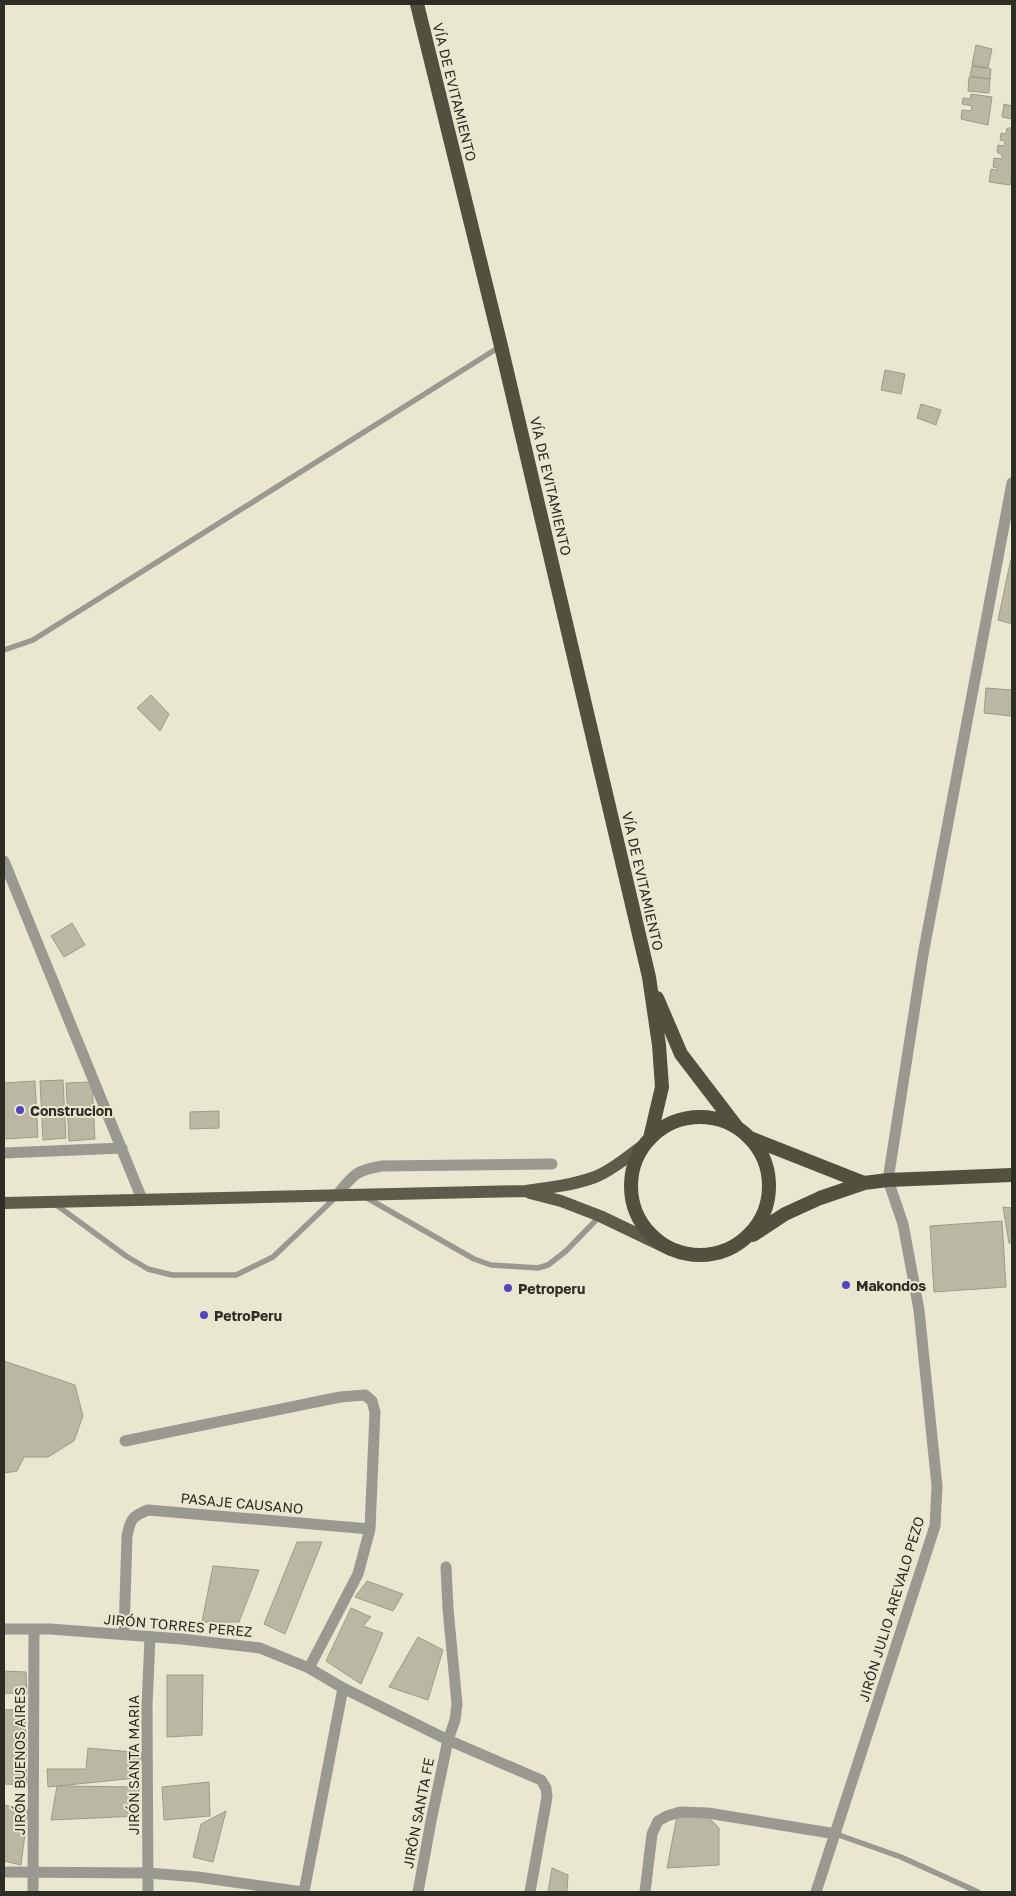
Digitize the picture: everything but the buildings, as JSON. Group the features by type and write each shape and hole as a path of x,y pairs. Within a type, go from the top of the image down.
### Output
{"highway":[{"name":"VÍA DE EVITAMIENTO","path":"417,4 501,346 649,977 660,1046 662,1088 647,1141"},
{"name":"VÍA DE EVITAMIENTO","path":"649,977 681,1054 738,1128"},
{"path":"739,1244 756,1227 767,1205 769,1182 764,1158 750,1138 738,1128 716,1118 692,1117 670,1124 647,1141 634,1163 630,1184 633,1204 641,1223 654,1238 671,1250 688,1255 706,1256 723,1252 739,1244 785,1214 820,1198 864,1183 888,1180 1012,1175"},
{"path":"750,1138 864,1183"}],"main road":[{"path":"4,1203 526,1191 573,1184 596,1177 616,1165 647,1141"},
{"path":"526,1191 561,1201 600,1216 671,1250"}],"street":[{"path":"888,1180 923,956 1012,483"},
{"path":"4,862 142,1199"},
{"path":"4,1153 122,1148"},
{"path":"337,1195 353,1176 366,1169 382,1166 552,1164"},
{"name":"JIRÓN JULIO AREVALO PEZO","path":"816,1892 935,1526 937,1486 919,1310 903,1224 888,1180"},
{"path":"125,1441 340,1397 364,1395 372,1401 375,1412 370,1529 358,1574 309,1668"},
{"name":"PASAJE CAUSANO","path":"124,1635 127,1536 129,1524 136,1514 148,1510 370,1529"},
{"name":"JIRÓN SANTA FE","path":"418,1892 457,1704 446,1567"},
{"name":"JIRÓN TORRES PEREZ","path":"4,1629 34,1629 182,1639 260,1648 309,1668 343,1688 448,1740 541,1780 546,1788 547,1797 530,1892"},
{"name":"JIRÓN BUENOS AIRES","path":"33,1892 34,1629"},
{"name":"JIRÓN SANTA MARIA","path":"148,1892 147,1706 150,1638"},
{"path":"4,1872 148,1873 198,1877 304,1892 343,1688"},
{"path":"645,1892 652,1834 658,1822 667,1816 680,1812 708,1813 836,1834"}],"lane":[{"path":"4,650 33,640 501,346"},
{"path":"52,1202 126,1256 148,1269 172,1275 236,1274 273,1257 337,1195"},
{"path":"363,1195 474,1259 491,1266 538,1268 548,1265 566,1251 600,1216"},
{"path":"836,1834 901,1857 978,1892"}],"place":[{"name":"Construcion","path":"20,1110"},
{"name":"Makondos","path":"846,1285"},
{"name":"Petroperu","path":"508,1288"},
{"name":"PetroPeru","path":"204,1315"}]}
